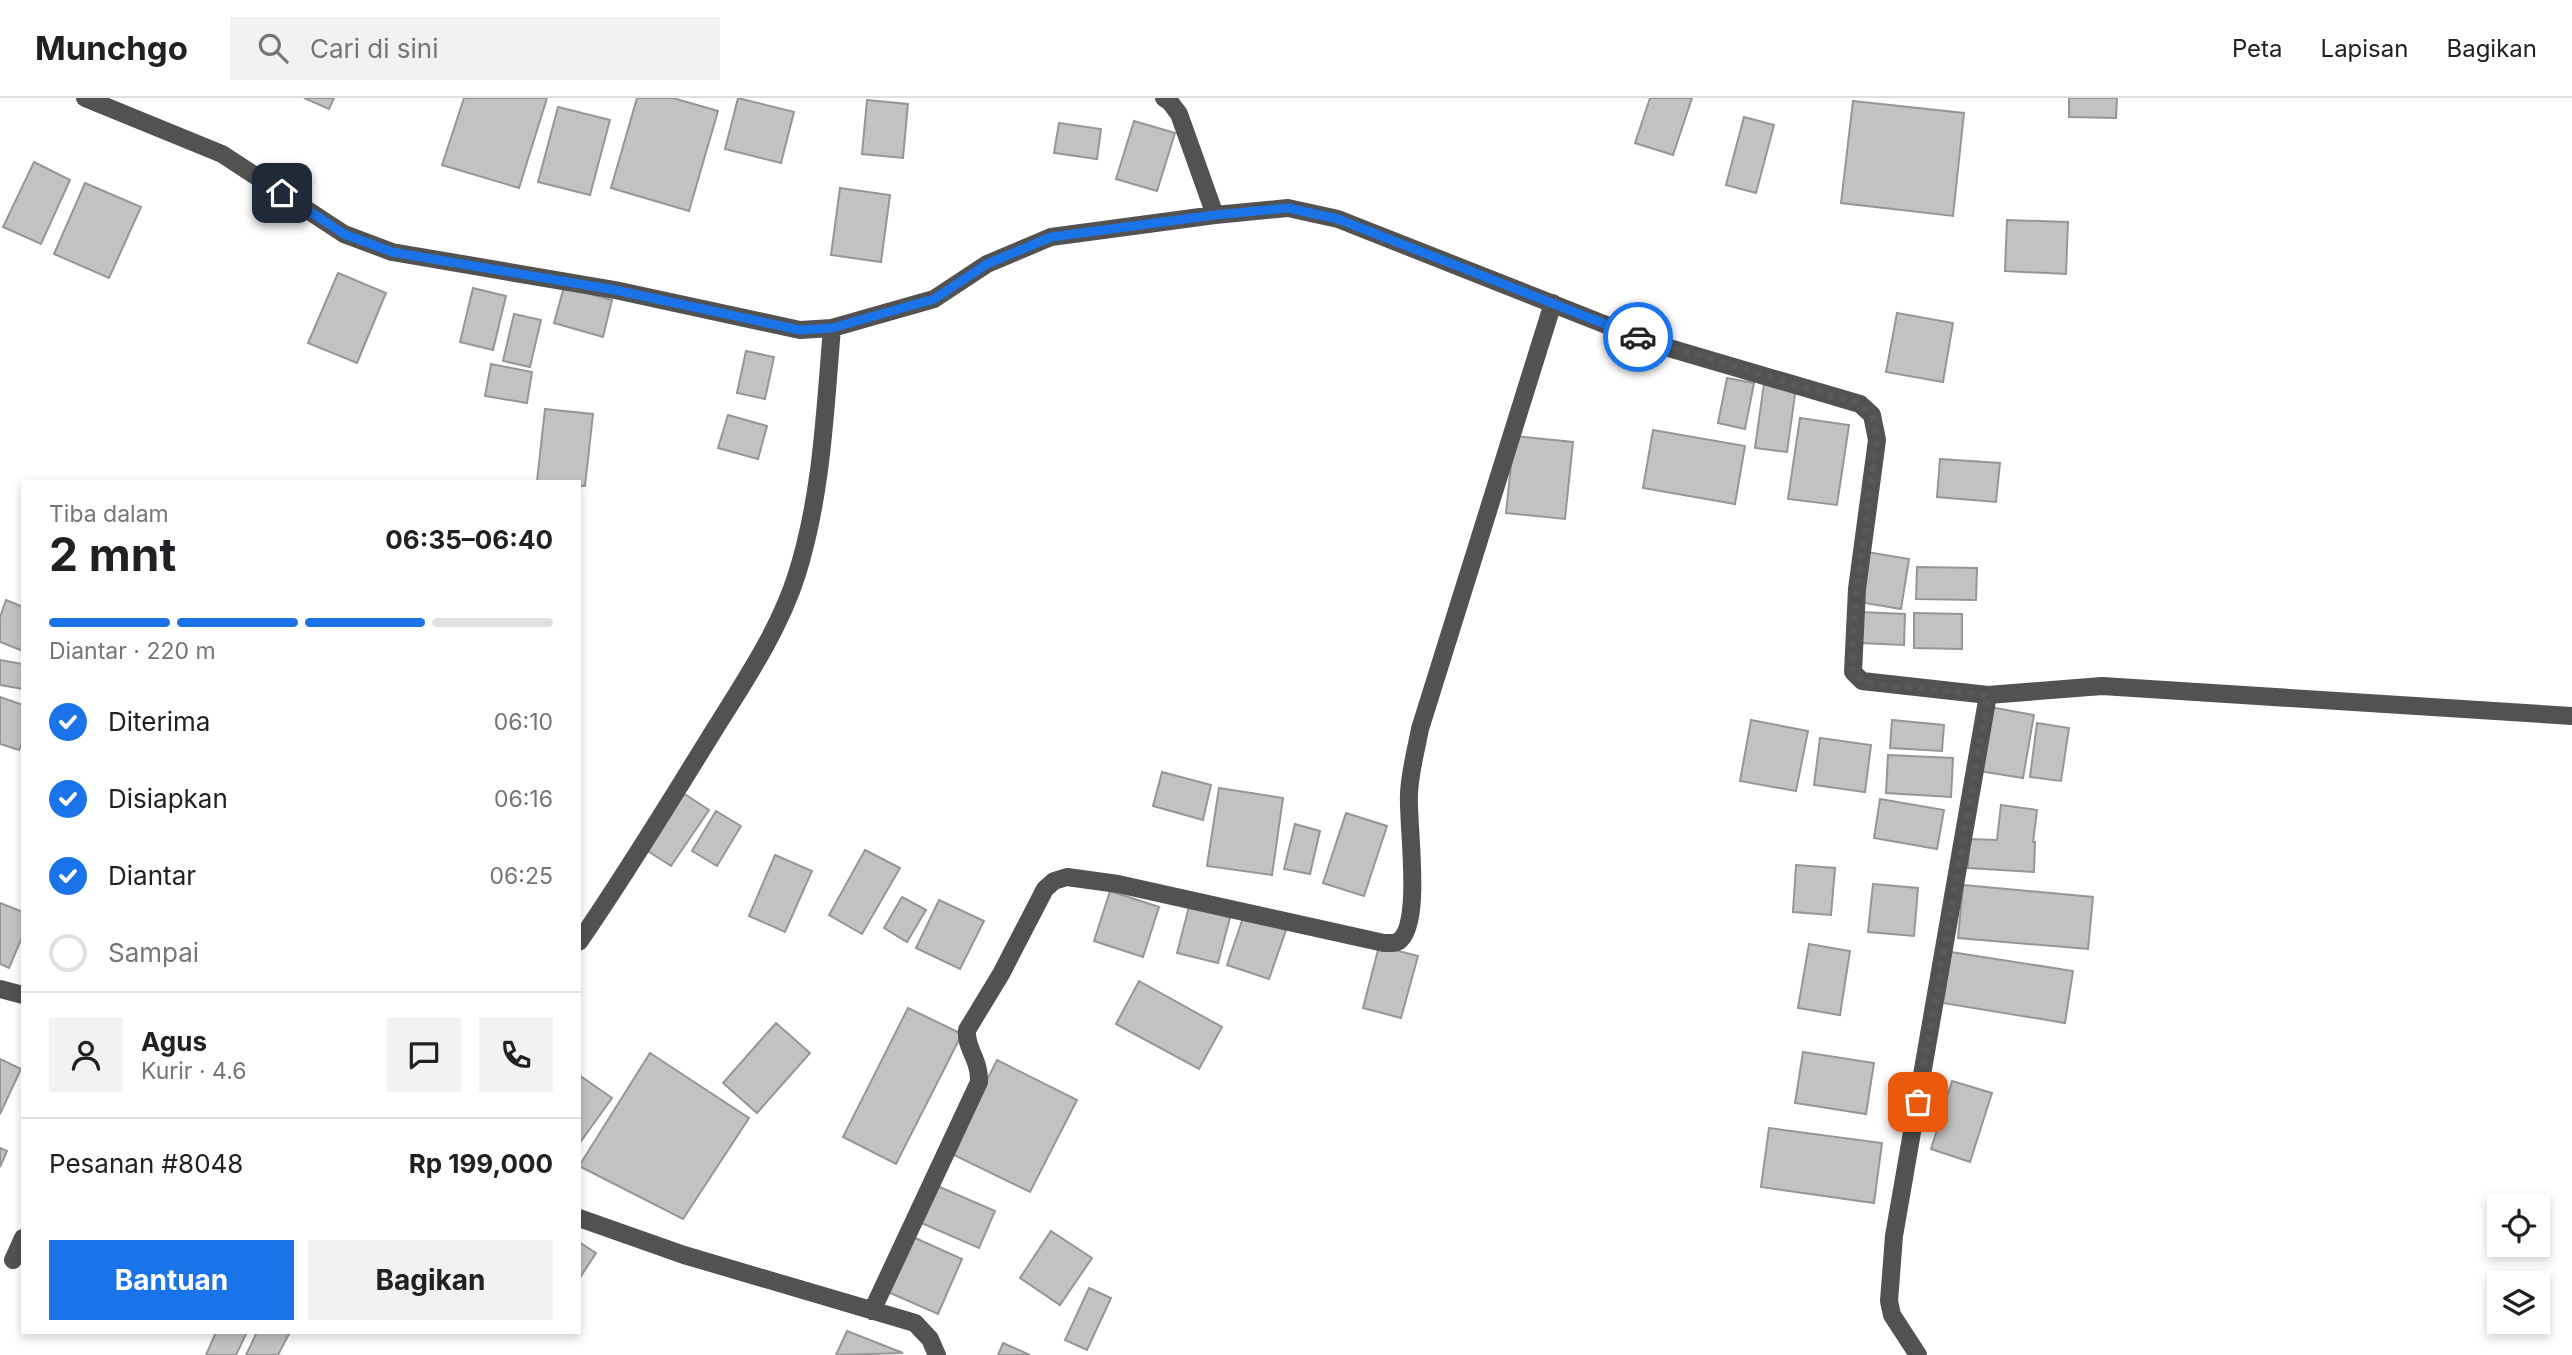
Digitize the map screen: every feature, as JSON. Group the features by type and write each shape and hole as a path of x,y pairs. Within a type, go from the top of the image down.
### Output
{"street":[{"path":"85,98 222,154 344,234 392,252 615,290 800,330 832,328 934,299 987,264 1051,237 1288,208 1338,219 1652,343 1860,404 1872,415 1877,440 1853,635 1853,672 1862,681 1988,695 2102,686 2572,716"},
{"path":"1164,98 1179,114 1215,215"},
{"path":"872,1311 979,1082 979,1069 966,1040 967,1030 1001,974 1045,889 1054,881 1067,877 1118,884 1384,943 1394,944 1401,940 1407,930 1413,888 1409,792 1420,730 1553,303"},
{"path":"581,939 622,879 748,674 772,633 792,587 813,512 823,441 832,328"},
{"path":"1918,1355 1892,1315 1889,1301 1894,1236 1988,695"},
{"path":"0,989 21,994"},
{"path":"581,1219 684,1255 915,1323 930,1339 937,1355"},
{"path":"13,1260 21,1242"}],"building":[{"path":"304,98 334,98 329,109"},
{"path":"464,98 547,98 519,188 442,165"},
{"path":"637,98 673,98 718,111 689,211 611,188"},
{"path":"738,98 794,112 781,163 725,149"},
{"path":"1650,98 1692,98 1673,155 1635,143"},
{"path":"2069,98 2117,98 2116,118 2069,117"},
{"path":"867,100 908,104 903,158 862,154"},
{"path":"1853,101 1964,113 1953,216 1841,203"},
{"path":"558,107 610,120 590,195 538,182"},
{"path":"1744,117 1774,125 1756,193 1726,185"},
{"path":"1134,121 1175,133 1157,191 1116,179"},
{"path":"1059,123 1101,129 1097,159 1054,153"},
{"path":"34,162 70,180 41,244 3,227"},
{"path":"85,183 141,207 109,278 54,254"},
{"path":"840,188 890,195 881,262 831,255"},
{"path":"2007,220 2068,222 2066,274 2005,271"},
{"path":"338,273 386,293 357,363 308,343"},
{"path":"564,287 612,300 603,337 554,323"},
{"path":"473,288 506,296 493,350 460,342"},
{"path":"1897,313 1953,323 1943,382 1886,372"},
{"path":"514,314 541,320 530,367 503,361"},
{"path":"746,351 774,357 765,399 737,393"},
{"path":"491,364 532,372 527,403 485,396"},
{"path":"1727,378 1754,383 1745,429 1718,423"},
{"path":"1764,383 1796,387 1787,452 1755,448"},
{"path":"545,409 593,414 585,486 581,486 581,480 537,480"},
{"path":"728,415 767,426 758,459 718,448"},
{"path":"1800,418 1849,425 1837,505 1788,499"},
{"path":"1653,430 1745,446 1735,504 1643,488"},
{"path":"1514,436 1573,442 1565,519 1506,513"},
{"path":"1940,459 2000,463 1996,502 1937,497"},
{"path":"1867,552 1909,559 1901,609 1859,602"},
{"path":"1917,567 1977,568 1976,600 1916,599"},
{"path":"6,600 21,606 21,650 0,642 0,617"},
{"path":"1860,612 1905,614 1904,645 1859,643"},
{"path":"1914,613 1962,614 1962,649 1914,648"},
{"path":"0,660 21,664 21,689 0,685"},
{"path":"0,697 21,704 21,745 19,750 0,744"},
{"path":"1990,707 2034,715 2023,778 1979,771"},
{"path":"1751,720 1808,731 1796,791 1740,781"},
{"path":"1892,720 1944,725 1942,751 1890,748"},
{"path":"2037,723 2069,728 2061,781 2030,777"},
{"path":"1820,738 1871,745 1865,792 1814,785"},
{"path":"1888,755 1953,758 1951,797 1886,793"},
{"path":"1162,772 1211,785 1203,820 1153,806"},
{"path":"1219,788 1283,798 1272,875 1207,866"},
{"path":"680,791 709,810 671,866 643,848"},
{"path":"1880,799 1944,810 1937,849 1874,838"},
{"path":"2001,805 2037,810 2033,842 2034,872 1968,868 1969,839 1997,840"},
{"path":"716,811 741,826 717,866 692,851"},
{"path":"1346,813 1387,826 1364,896 1323,883"},
{"path":"1295,824 1320,831 1310,874 1284,869"},
{"path":"865,850 900,868 862,934 829,915"},
{"path":"775,855 812,871 785,932 749,916"},
{"path":"1796,865 1835,868 1831,915 1793,912"},
{"path":"1873,884 1918,888 1914,936 1868,932"},
{"path":"1963,885 2093,897 2088,949 1958,938"},
{"path":"1110,891 1159,907 1143,957 1094,941"},
{"path":"902,897 926,910 907,942 884,928"},
{"path":"939,900 984,921 960,969 916,948"},
{"path":"0,903 21,911 21,940 9,968 0,964"},
{"path":"1190,903 1231,914 1218,963 1177,953"},
{"path":"1244,915 1286,930 1269,979 1227,965"},
{"path":"1809,944 1850,951 1840,1015 1798,1008"},
{"path":"1379,946 1418,956 1401,1018 1363,1008"},
{"path":"1951,952 2073,971 2065,1023 1943,1003"},
{"path":"1139,981 1222,1027 1199,1069 1116,1024"},
{"path":"908,1008 962,1034 896,1164 843,1137"},
{"path":"776,1023 810,1053 757,1113 723,1083"},
{"path":"1803,1052 1874,1063 1866,1114 1795,1103"},
{"path":"650,1053 749,1118 683,1219 581,1167 581,1163"},
{"path":"0,1059 21,1069 0,1114"},
{"path":"997,1060 1077,1100 1030,1192 950,1153"},
{"path":"581,1076 612,1098 581,1141"},
{"path":"1952,1081 1992,1093 1970,1162 1931,1149"},
{"path":"1769,1128 1882,1143 1874,1203 1761,1187"},
{"path":"0,1148 7,1151 0,1167"},
{"path":"935,1185 995,1211 979,1248 919,1222"},
{"path":"1051,1231 1092,1258 1060,1305 1020,1278"},
{"path":"913,1237 962,1259 938,1314 888,1292"},
{"path":"581,1243 596,1253 581,1276"},
{"path":"1089,1288 1111,1298 1087,1350 1065,1340"},
{"path":"847,1331 903,1353 836,1355"},
{"path":"215,1334 246,1334 236,1355 206,1355"},
{"path":"256,1334 289,1334 278,1355 246,1355"},
{"path":"1003,1343 1030,1355 998,1355"}],"way so far":[{"path":"1638,337 1860,404 1872,415 1877,440 1857,589 1853,672 1862,681 1875,684 1988,695 1918,1102"}],"route":[{"path":"282,193 344,234 392,252 615,290 800,330 832,328 934,299 987,264 1051,237 1288,208 1338,219 1638,337"}]}
